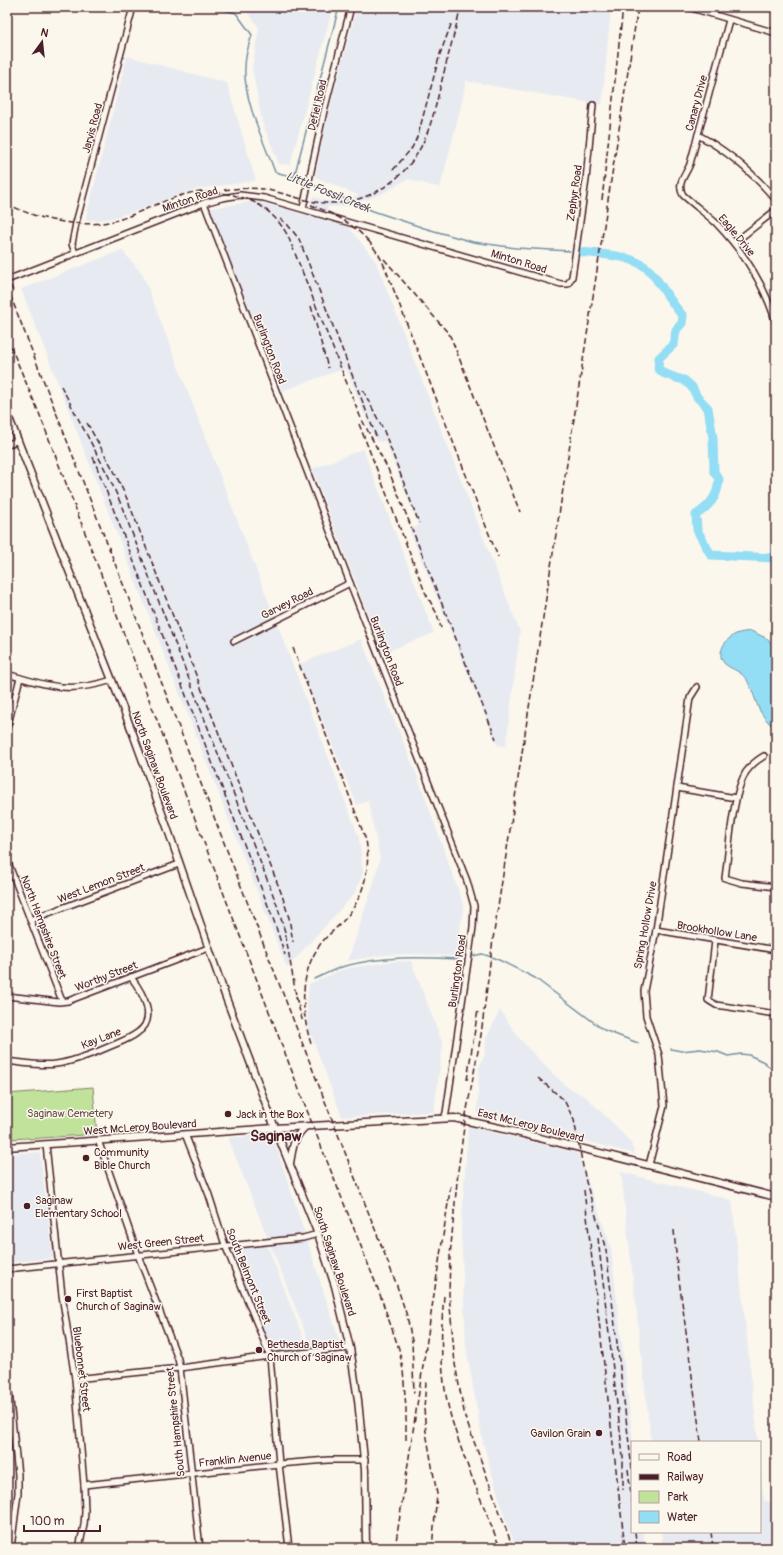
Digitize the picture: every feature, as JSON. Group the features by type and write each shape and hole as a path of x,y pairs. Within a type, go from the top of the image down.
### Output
{"main road":[{"name":"North Saginaw Boulevard","path":"7,413 132,731 208,948 275,1128"},
{"name":"East McLeroy Boulevard","path":"275,1128 444,1118 471,1121 776,1197"},
{"path":"290,1163 294,1141 305,1127"},
{"name":"West McLeroy Boulevard","path":"7,1147 275,1128"},
{"name":"South Saginaw Boulevard","path":"275,1128 318,1234 337,1293 350,1348 365,1460 367,1514 366,1548"}],"street":[{"name":"Jarvis Road","path":"75,253 72,244 76,223 133,7"},
{"name":"Defiel Road","path":"303,208 324,111 351,7"},
{"path":"688,7 776,33"},
{"name":"Canary Drive","path":"680,189 680,185 690,164 729,20"},
{"name":"Zephyr Road","path":"570,283 586,180 592,105"},
{"path":"698,135 728,154 750,173 776,200"},
{"name":"Eagle Drive","path":"680,189 683,195 706,214 734,243 757,278 769,303 776,323"},
{"name":"Minton Road","path":"7,280 204,203 240,195 264,198 303,208 561,284 570,283"},
{"name":"Burlington Road","path":"204,203 350,583 452,841 467,881 474,906 474,927 444,1118"},
{"path":"734,243 776,210"},
{"path":"7,445 18,440"},
{"name":"Garvey Road","path":"234,641 350,583"},
{"path":"7,674 49,686 70,688 88,687 112,680"},
{"path":"7,728 20,678"},
{"name":"Spring Hollow Drive","path":"649,1165 664,1106 659,1055 646,1016 644,991 656,930 690,698 697,687"},
{"path":"764,756 755,762 746,773 736,798 725,878 742,883 776,887"},
{"path":"677,788 736,798"},
{"name":"North Hampshire Street","path":"7,860 62,1001"},
{"name":"West Lemon Street","path":"30,920 179,864"},
{"name":"Brookhollow Lane","path":"656,930 776,950"},
{"path":"715,941 708,1000 716,1005 776,1014"},
{"name":"Worthy Street","path":"7,996 62,1001 74,999 208,948"},
{"name":"Kay Lane","path":"7,1061 35,1064 56,1064 101,1050 138,1033 145,1024 148,1013 141,990 130,977"},
{"name":"South Belmont Street","path":"185,1134 209,1195 224,1245 270,1356 279,1464 289,1548"},
{"name":"South Hampshire Street","path":"98,1140 138,1255 178,1359 200,1548"},
{"name":"Bluebonnet Street","path":"46,1144 62,1295 75,1379 84,1485 86,1512 79,1548"},
{"name":"West Green Street","path":"7,1269 176,1252 224,1245 303,1238 318,1234"},
{"path":"75,1379 350,1348"},
{"path":"7,1373 18,1475 18,1493 11,1548"},
{"name":"Franklin Avenue","path":"84,1485 279,1464 328,1460 365,1460"}],"shaded area":[{"path":"235,7 333,7 290,165 279,164 262,122 252,68 259,28 247,11"},
{"path":"357,7 611,7 602,105 466,81 461,107 440,188 408,179 382,194 347,206 328,207 327,212 309,207 313,196 326,201 351,198 358,195 315,177 328,114"},
{"path":"127,56 227,83 256,181 197,189 133,212 108,219 85,221"},
{"path":"257,201 349,227 376,262 520,632 506,746 497,745 409,529 419,526 385,441 378,442 371,432 346,368 282,391 210,208"},
{"path":"122,250 143,275 359,837 363,873 355,893 287,968 21,289"},
{"path":"363,449 434,633 383,653 312,469"},
{"path":"361,639 419,780 464,906 455,956 413,954 384,955 348,961 374,882 380,858 368,801 357,805 299,664"},
{"path":"411,961 443,1044 434,1112 342,1117 308,1027 307,1004 309,984 349,968 387,962"},
{"path":"500,1010 519,1038 549,1070 566,1086 586,1097 616,1126 631,1143 635,1154 477,1113 479,1067 485,1054 486,1039"},
{"path":"468,1126 578,1153 611,1247 633,1441 631,1441 631,1533 643,1533 645,1548 516,1548 503,1512 483,1443 466,1347 461,1231"},
{"path":"272,1134 341,1346 312,1350 228,1138"},
{"name":"Saginaw Elementary School","path":"40,1152 53,1258 7,1263 7,1154"},
{"path":"621,1172 732,1200 758,1441 651,1441"},
{"path":"267,1244 308,1350 272,1352 229,1249"},
{"path":"761,1474 764,1500 776,1504 776,1548 663,1548 661,1533 761,1533"}],"green space":[{"name":"Saginaw Cemetery","path":"93,1087 97,1134 29,1139 7,1139 7,1094"}],"water":[{"path":"751,631 766,638 776,648 776,730 765,719 760,711 747,680 742,674 725,664 722,660 721,651 728,639 736,634"}],"waterway":[{"name":"Little Fossil Creek","path":"213,7 236,13 252,35 245,64 247,93 255,120 275,172 294,177 307,183"},
{"path":"294,177 339,7"},
{"name":"Little Fossil Creek","path":"311,184 373,211 473,242 516,248 570,251"},
{"name":"Little Fossil Creek","path":"581,252 627,258 643,265 654,276 683,316 682,323 676,330 674,344 659,358 658,368 663,373 684,380 692,387 697,397 708,408 713,438 714,472 719,479 715,496 705,508 696,515 697,530 711,555 776,558"},
{"path":"473,956 482,954 495,958 535,978 604,1030 638,1043"},
{"path":"314,979 341,967 373,960 415,958 458,959"},
{"path":"671,1049 681,1051 700,1049 718,1052 728,1056 741,1054 749,1055 764,1062 776,1073"}],"railway":[{"path":"224,190 254,188 309,201 331,203 346,202 361,198 388,185 410,164 418,152 428,131 435,110 461,7"},
{"path":"602,200 623,7"},
{"path":"513,1548 465,1417 455,1364 449,1294 450,1256 458,1171 465,1120 481,1035 493,939 638,7"},
{"path":"393,170 412,148 418,135 440,54 452,22"},
{"path":"7,203 32,215 47,219 78,224 93,224 121,219 181,195 202,191"},
{"path":"197,192 212,192 238,196 250,200 271,214 280,223 288,236 360,416 388,469 496,739"},
{"path":"311,205 344,220 365,237 371,244"},
{"path":"280,219 287,224 299,239 376,436"},
{"path":"368,240 384,265 498,557"},
{"path":"384,259 449,334 520,512"},
{"path":"7,277 13,291"},
{"path":"7,287 396,1283 407,1316 412,1341 414,1393"},
{"path":"311,306 328,368"},
{"path":"7,338 39,413 313,1126 378,1289 399,1349 403,1370 406,1408 406,1441"},
{"path":"61,386 109,477 120,502 277,905 285,932 297,1001"},
{"path":"363,390 384,431 419,523"},
{"path":"87,423 114,471 128,501 282,895 289,918 293,942"},
{"path":"359,424 425,592 437,614 441,628"},
{"path":"93,457 274,921 285,955"},
{"path":"293,648 366,840 367,851 367,872 357,902 344,920 319,946 308,969 305,981 304,1006 305,1019 311,1044"},
{"path":"296,997 303,1023"},
{"path":"467,1080 478,1010"},
{"path":"538,1078 564,1100 574,1120 586,1182 606,1250 631,1461"},
{"path":"395,1548 451,1184"},
{"path":"584,1190 625,1548"},
{"path":"674,1230 677,1265 701,1441"},
{"path":"598,1238 623,1457 623,1490"},
{"path":"444,1296 442,1357 447,1402 462,1450 500,1548"},
{"path":"426,1382 424,1409 426,1432 437,1494 432,1548"},
{"path":"628,1469 631,1494"},
{"path":"635,1533 637,1548"},
{"path":"711,1533 713,1548"}],"place":[{"name":"Jack in the Box","path":"228,1114"},
{"name":"Community Bible Church","path":"86,1158"},
{"name":"Saginaw Elementary School","path":"27,1206"},
{"name":"First Baptist Church of Saginaw","path":"68,1299"},
{"name":"Bethesda Baptist Church of Saginaw","path":"259,1350"},
{"name":"Gavilon Grain","path":"599,1433"}],"district":[{"name":"Saginaw","path":"276,1136"}]}
